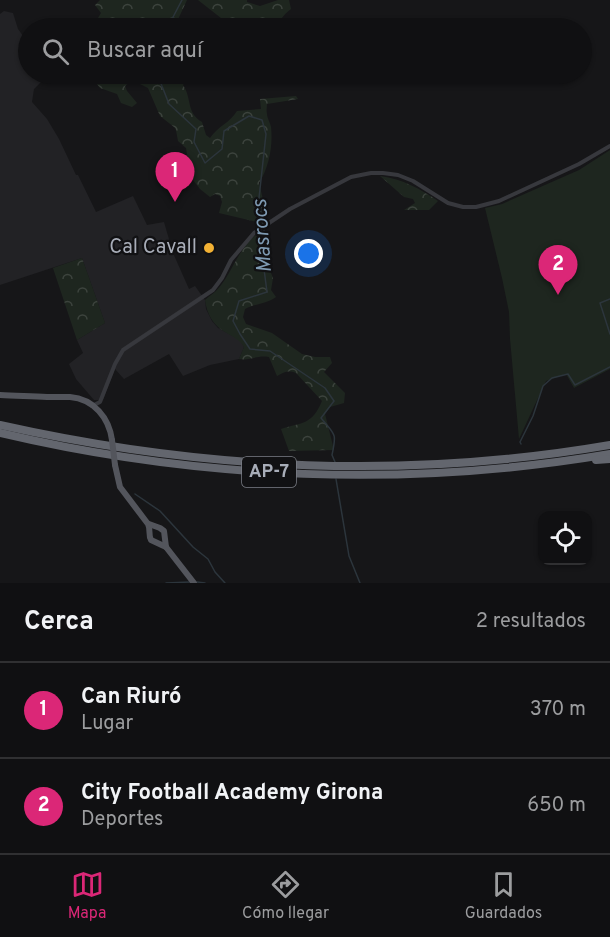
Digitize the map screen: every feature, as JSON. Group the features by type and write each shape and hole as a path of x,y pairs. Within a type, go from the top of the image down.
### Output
{"highway":[{"name":"AP-7","path":"0,424 80,442 215,460 265,464 414,465 517,458 610,446"},
{"name":"AP-7","path":"0,433 69,448 190,466 343,475 468,471 610,453"},
{"path":"517,458 530,453 594,444 610,439"},
{"path":"552,462 573,463 610,459"}],"main road":[{"path":"0,395 63,397 85,401 93,406 103,416 112,436 120,487 150,528 151,540 166,547"},
{"path":"74,399 90,407 99,415 112,436"},
{"path":"150,528 157,527 164,531 166,547 193,581"},
{"path":"158,543 164,539"}],"street":[{"path":"112,436 107,419 99,408 100,400 115,363 123,350 213,290 234,255 254,233 290,209 341,182 371,173 403,177 452,204 463,207 481,206 500,201 548,179 610,146"},
{"path":"74,399 79,398 92,403 100,400"},
{"path":"93,406 100,400"}],"shaded area":[{"path":"4,11 13,13 18,29 18,84 39,84 34,89 32,102 47,119 59,139 96,212 133,196 147,225 164,222 173,253 189,289 195,286 205,300 206,309 218,328 240,340 244,347 239,359 210,365 183,376 169,354 124,379 115,369 103,400 94,400 76,379 69,364 83,353 77,340 105,323 82,258 0,285 0,14"}],"green space":[{"path":"100,0 187,0 179,18 98,18 101,13 95,5"},
{"path":"198,0 247,0 247,2 260,6 278,0 289,0 291,9 281,18 221,18"},
{"path":"97,84 127,84 125,86 127,91 137,103 132,107 121,103 117,94 100,88"},
{"path":"140,84 184,84 191,110 202,122 206,135 210,138 237,111 261,109 260,99 296,96 298,99 267,104 267,116 271,127 271,149 268,163 259,183 266,212 265,224 219,213 222,202 220,196 215,194 210,197 193,180 186,148 178,141 174,127 160,116 148,88"},
{"path":"610,150 610,369 574,388 566,374 546,381 519,439 509,312 485,208 502,204 579,170"},
{"path":"380,176 411,185 438,201 429,210 404,210 415,203 413,199 404,197"},
{"path":"259,233 264,241 265,258 273,278 271,290 276,297 245,309 243,317 246,324 272,333 302,354 330,357 332,363 324,372 345,393 344,403 330,407 325,414 334,450 289,451 281,429 310,419 322,401 296,373 286,372 277,376 269,357 239,359 244,347 238,340 217,326 207,310 205,300 222,284 246,245"},
{"path":"82,258 105,323 77,340 53,268"}],"waterway":[{"name":"Masrocs","path":"173,18 182,0"},
{"name":"Masrocs","path":"161,84 169,104 196,129 194,142 205,163 222,149 224,131 249,116 262,120 266,134 259,198 263,225"},
{"name":"Masrocs","path":"264,230 264,269 267,292 239,301 233,321 250,349 270,351 325,388 334,401 321,418 334,434 332,455 335,462"},
{"path":"610,299 600,303 610,334"},
{"path":"521,444 543,386 552,378 568,374 575,385 610,367"},
{"name":"Masrocs","path":"336,479 349,556 360,583"},
{"path":"135,494 160,511 193,547 208,559 215,572 225,583"},
{"path":"166,583 190,582"},
{"path":"197,582 205,583"}],"place":[{"name":"Can Riuró","path":"175,202"},
{"name":"Cal Cavall","path":"209,248"},
{"name":"City Football Academy Girona","path":"558,295"}]}
